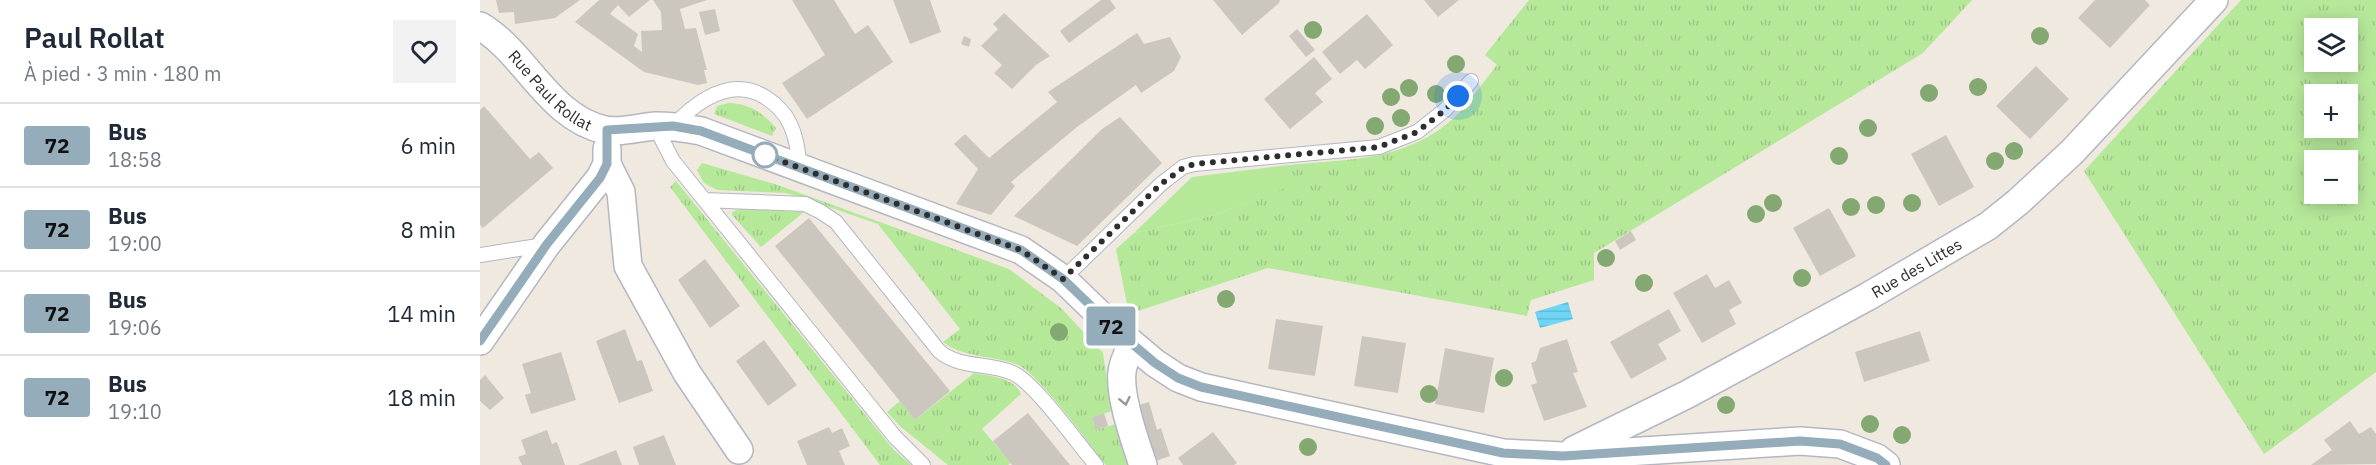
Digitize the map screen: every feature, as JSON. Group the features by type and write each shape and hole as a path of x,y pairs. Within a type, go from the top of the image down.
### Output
{"street":[{"name":"Rue des Littes","path":"1563,456 1695,390 1857,303 1988,226 2018,202 2072,152 2214,0"},
{"name":"Rue Paul Rollat","path":"480,26 501,40 563,109 583,122 607,130 664,126 701,131 1021,250 1063,279 1132,345 1178,378 1201,387 1496,459 1800,441 1840,444 1877,458 1886,465"},
{"path":"607,130 607,164 621,192 628,266 687,373 739,450"},
{"path":"480,341 547,244 600,178 607,164"},
{"path":"1132,345 1125,358 1122,379 1131,430 1143,465"}],"lane":[{"path":"1063,279 1161,184 1183,168 1194,164 1379,147 1417,132 1445,110 1471,81"},
{"path":"800,169 797,141 789,121 776,104 749,90 721,92 705,99 664,126 673,160 895,437 923,465"},
{"path":"704,200 805,204 836,222 939,351 957,362 1000,369 1021,378 1096,465"},
{"path":"480,255 547,244"}],"green space":[{"path":"1529,0 1972,0 1923,53 1594,253 1594,280 1531,300 1527,316 1268,268 1129,314 1116,249 1134,233 1215,215 1292,185 1289,165 1380,155 1422,140 1460,112 1497,65 1485,55"},
{"path":"2241,0 2376,0 2376,372 2264,454 2084,171"},
{"path":"728,103 743,105 761,113 776,128 772,136 714,114 717,106"},
{"path":"702,163 778,185 1009,269 1062,309 1103,353 1108,387 1115,410 1092,417 1096,430 1119,423 1132,465 1106,465 1051,395 1018,365 969,354 943,342 960,329 878,224 785,193 717,190 704,183 697,170"},
{"path":"1289,165 1293,185 1215,215 1134,233 1192,177"},
{"path":"676,181 893,449 911,465 880,465 670,187"},
{"path":"739,209 804,212 761,247 732,215 732,212"},
{"path":"974,373 1007,381 1018,388 1021,394 982,429 1011,463 1008,465 948,465 901,427 887,412 900,401 915,420"}],"water":[{"path":"1568,302 1573,319 1540,328 1535,312"}],"building":[{"path":"496,0 580,0 555,18 515,24 514,12 499,13"},
{"path":"599,0 650,0 629,17 618,5 610,14 638,34 634,46 642,52 641,31 662,30 661,12 653,0 707,0 680,9 685,29 696,28 707,70 704,70 707,83 698,85 644,72 575,22"},
{"path":"792,0 834,0 855,34 868,25 893,62 807,119 782,83 825,55"},
{"path":"893,0 930,0 941,32 910,44"},
{"path":"1101,0 1110,0 1116,8 1069,43 1060,31"},
{"path":"1213,0 1280,0 1242,35"},
{"path":"1424,0 1459,0 1438,17"},
{"path":"2095,0 2145,0 2150,5 2110,48 2078,18"},
{"path":"715,9 720,31 705,35 699,12"},
{"path":"1004,13 1050,56 1036,65 1012,89 994,73 1002,65 981,46 998,29 993,24"},
{"path":"1367,14 1393,45 1365,69 1357,60 1340,74 1322,52"},
{"path":"1297,29 1315,50 1306,57 1289,36"},
{"path":"1137,33 1144,44 1170,37 1181,57 1174,71 1141,93 1136,85 1077,127 1011,182 1015,186 991,215 956,204 978,169 954,144 965,134 989,158 1057,102 1048,92"},
{"path":"964,36 971,39 969,47 961,44"},
{"path":"1314,57 1332,79 1315,93 1323,102 1290,129 1264,99"},
{"path":"2036,66 2069,99 2030,139 1996,106"},
{"path":"484,106 530,159 539,152 553,168 483,228 480,225 480,110"},
{"path":"1120,117 1162,163 1077,246 1014,216 1102,129"},
{"path":"1946,135 1974,187 1939,206 1911,154"},
{"path":"1829,208 1856,256 1820,276 1793,228"},
{"path":"809,218 950,391 915,420 775,246"},
{"path":"1631,231 1636,240 1620,250 1615,241"},
{"path":"705,259 740,306 710,328 678,280"},
{"path":"1707,274 1715,288 1729,280 1742,303 1729,310 1736,324 1702,343 1673,293"},
{"path":"1669,309 1681,331 1658,344 1667,359 1631,379 1610,342"},
{"path":"1276,319 1323,326 1315,376 1268,369"},
{"path":"625,329 637,361 642,360 653,391 619,403 596,341"},
{"path":"1920,331 1930,361 1864,382 1855,352"},
{"path":"1362,336 1406,343 1398,393 1354,386"},
{"path":"1567,339 1578,372 1573,373 1587,407 1544,421 1531,385 1537,383 1531,363 1536,361 1540,348"},
{"path":"764,340 797,385 768,406 736,361"},
{"path":"1445,348 1494,358 1484,413 1435,404"},
{"path":"561,352 576,400 531,414 525,395 531,393 522,364"},
{"path":"485,375 504,398 490,410 480,401 480,380"},
{"path":"1149,402 1157,430 1161,428 1170,456 1153,462 1136,406"},
{"path":"1028,413 1070,465 1012,465 993,441"},
{"path":"1104,413 1108,426 1096,430 1092,417"},
{"path":"2350,421 2359,434 2371,427 2376,434 2376,464 2311,465 2332,450 2324,440"},
{"path":"829,427 832,433 842,428 850,446 839,451 845,465 807,465 797,441"},
{"path":"547,430 552,444 557,442 565,465 522,465 518,457 526,454 521,440"},
{"path":"1213,432 1237,463 1234,465 1183,465 1178,458"},
{"path":"664,435 676,465 639,465 633,447"},
{"path":"616,450 622,465 578,465"}],"bus line":[{"name":"72","path":"480,341 547,244 600,178 607,164 607,130 673,126 701,131 1021,250 1063,279 1132,345 1155,363 1178,378 1201,387 1503,453 1563,456 1800,441 1840,444 1877,458 1886,465"}],"route":[{"path":"765,155 760,153 1021,250 1063,279 1161,184 1183,168 1194,164 1379,147 1417,132 1445,110 1458,96"}]}
